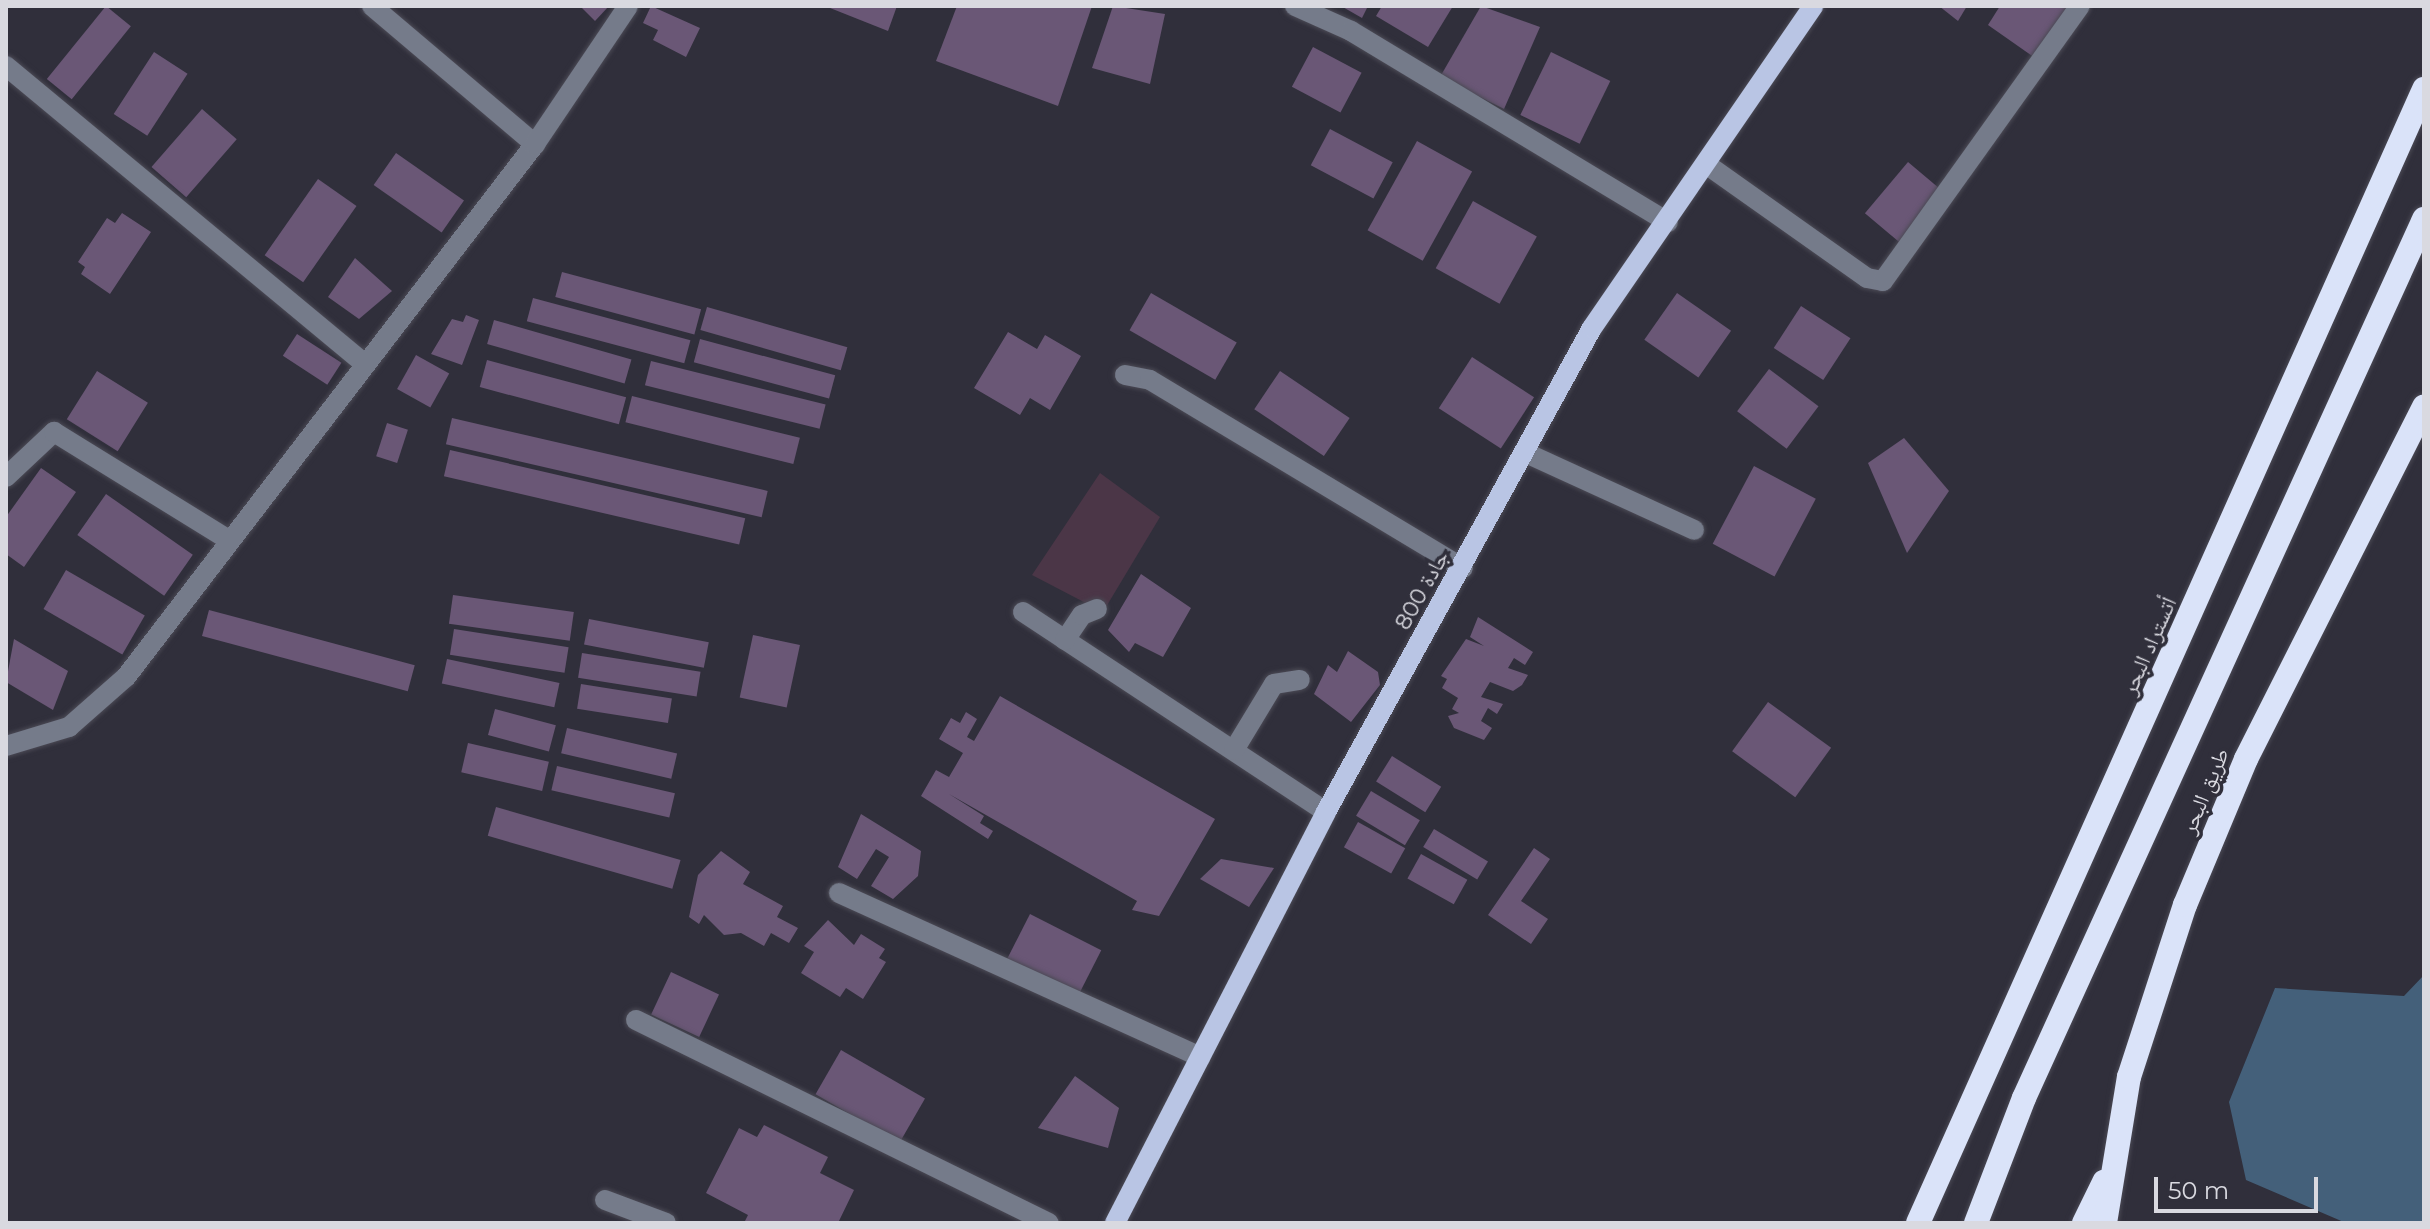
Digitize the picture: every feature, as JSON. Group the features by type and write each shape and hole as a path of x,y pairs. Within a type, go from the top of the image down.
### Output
{"highway":[{"name":"أتستراد البحر","path":"1918,1223 2424,89"},
{"path":"1976,1223 2024,1098 2424,219"},
{"name":"طريق البحر","path":"2105,1223 2129,1077 2185,905 2246,759 2424,406"},
{"path":"2084,1223 2113,1165"}],"main road":[{"name":"جادة 800","path":"1115,1223 1326,812 1463,568 1592,328 1668,222 1813,6"}],"street":[{"path":"372,6 535,144"},
{"path":"6,746 69,727 96,710 535,144 628,6"},
{"path":"1295,6 1351,31 1668,222"},
{"path":"1706,164 1867,278 1883,281 2080,6"},
{"path":"6,66 365,364"},
{"path":"1125,375 1150,380 1463,568"},
{"path":"6,477 54,432 229,540"},
{"path":"1524,452 1694,530"},
{"path":"1065,640 1082,615 1097,609"},
{"path":"1023,612 1326,812"},
{"path":"1234,750 1274,684 1300,680"},
{"path":"839,893 1201,1057"},
{"path":"636,1020 1049,1223"},
{"path":"605,1200 666,1223"}],"shaded area":[{"path":"1100,473 1160,517 1103,612 1032,575"}],"water":[{"path":"2424,975 2424,1223 2346,1223 2246,1180 2229,1102 2275,988 2404,996"}],"building":[{"path":"106,6 131,26 72,99 47,79"},
{"path":"580,6 609,6 595,21"},
{"path":"651,6 700,28 686,57 653,40 658,30 643,23"},
{"path":"825,6 897,6 888,31"},
{"path":"957,6 1092,6 1058,106 936,61"},
{"path":"1113,6 1165,14 1150,84 1092,68"},
{"path":"1341,6 1368,6 1362,18"},
{"path":"1382,6 1453,6 1428,47 1376,16"},
{"path":"1481,6 1540,27 1504,109 1440,77"},
{"path":"1939,6 1967,6 1958,21"},
{"path":"2000,6 2074,6 2038,60 1988,25"},
{"path":"1313,47 1362,73 1340,113 1292,87"},
{"path":"154,52 188,74 147,136 114,114"},
{"path":"1551,52 1610,81 1580,144 1520,115"},
{"path":"202,109 237,139 186,197 151,167"},
{"path":"1330,129 1393,162 1373,199 1311,165"},
{"path":"1417,141 1472,172 1423,261 1368,230"},
{"path":"396,153 464,201 442,233 374,185"},
{"path":"1908,162 1942,191 1899,242 1865,213"},
{"path":"318,179 357,206 303,282 265,255"},
{"path":"1473,201 1537,236 1500,304 1436,268"},
{"path":"122,213 151,232 110,294 81,274 85,267 78,262 107,218 115,223"},
{"path":"355,258 392,291 359,319 328,297"},
{"path":"562,272 701,309 694,334 555,297"},
{"path":"1151,293 1237,342 1215,380 1130,330"},
{"path":"1677,293 1731,331 1698,378 1644,340"},
{"path":"533,298 690,340 684,363 527,321"},
{"path":"1801,306 1850,338 1823,380 1774,348"},
{"path":"707,307 847,347 841,370 700,330"},
{"path":"466,315 479,320 462,365 431,354 452,319 463,322"},
{"path":"494,320 631,359 625,383 487,344"},
{"path":"1008,332 1037,349 1045,335 1081,356 1050,410 1030,398 1020,415 974,388"},
{"path":"297,334 341,363 327,385 283,356"},
{"path":"700,339 835,375 829,398 694,362"},
{"path":"416,355 449,373 430,408 397,389"},
{"path":"1472,357 1534,397 1501,448 1439,408"},
{"path":"487,360 626,397 619,424 480,387"},
{"path":"651,361 826,405 820,429 645,385"},
{"path":"1769,369 1819,406 1787,449 1737,411"},
{"path":"97,371 148,403 118,451 67,419"},
{"path":"1280,371 1350,418 1324,456 1254,409"},
{"path":"632,396 800,438 793,464 625,422"},
{"path":"452,418 768,491 762,517 446,444"},
{"path":"387,423 408,430 397,463 376,456"},
{"path":"1904,438 1949,491 1907,553 1868,463"},
{"path":"450,450 745,518 739,544 444,476"},
{"path":"1754,466 1816,499 1774,577 1713,544"},
{"path":"41,468 76,492 24,567 6,554 6,517"},
{"path":"106,494 193,555 164,596 77,535"},
{"path":"66,570 145,616 122,654 44,609"},
{"path":"1141,574 1191,608 1163,657 1135,643 1129,652 1108,630"},
{"path":"453,595 574,612 570,641 449,624"},
{"path":"209,610 415,665 408,691 202,636"},
{"path":"1478,617 1533,652 1525,665 1514,658 1508,668 1528,675 1522,685 1513,691 1490,682 1481,697 1503,704 1497,714 1488,708 1481,721 1492,728 1484,740 1454,728 1448,716 1459,713 1452,709 1458,698 1442,688 1447,679 1441,676 1466,639 1484,646 1470,637"},
{"path":"589,619 709,642 704,668 584,645"},
{"path":"454,629 569,647 565,673 450,655"},
{"path":"753,635 800,645 787,708 740,698"},
{"path":"14,639 68,671 53,710 6,682"},
{"path":"1348,651 1378,672 1380,685 1351,722 1314,694 1328,665 1337,672"},
{"path":"582,653 701,672 697,696 578,678"},
{"path":"447,659 559,683 554,707 442,683"},
{"path":"581,684 672,698 668,723 577,709"},
{"path":"1000,696 1215,819 1159,916 1132,910 1137,901 949,794 984,816 980,823 993,831 988,839 921,796 936,770 949,777 963,753 939,739 951,718 960,723 966,712 977,719 967,737 974,741"},
{"path":"1768,702 1831,748 1795,797 1732,751"},
{"path":"495,709 556,725 549,751 488,735"},
{"path":"567,728 677,753 671,779 561,753"},
{"path":"468,743 549,762 542,791 461,772"},
{"path":"1392,756 1441,787 1425,812 1376,781"},
{"path":"557,766 675,793 669,818 551,790"},
{"path":"1371,791 1420,820 1405,845 1356,816"},
{"path":"496,807 681,860 672,889 488,836"},
{"path":"861,814 921,851 918,876 893,899 871,886 889,857 876,849 857,879 838,867"},
{"path":"1358,822 1405,848 1391,874 1344,847"},
{"path":"1434,829 1488,861 1477,879 1423,847"},
{"path":"1534,848 1550,859 1521,901 1548,919 1531,944 1488,915"},
{"path":"721,851 750,872 743,884 783,906 777,917 798,928 789,943 771,933 764,946 741,933 724,935 704,915 699,924 689,917 698,875"},
{"path":"1421,854 1467,880 1454,904 1407,878"},
{"path":"1221,859 1274,868 1249,907 1200,879"},
{"path":"1030,914 1101,950 1077,998 1006,961"},
{"path":"828,920 854,945 861,934 885,949 879,958 886,962 863,999 846,988 840,997 801,973 814,952 804,946"},
{"path":"671,972 719,994 699,1037 651,1015"},
{"path":"841,1050 925,1098 900,1143 816,1094"},
{"path":"1075,1076 1119,1108 1108,1148 1038,1128"},
{"path":"764,1125 828,1157 820,1173 854,1190 838,1223 744,1223 748,1215 706,1193 739,1128 757,1137"}]}
